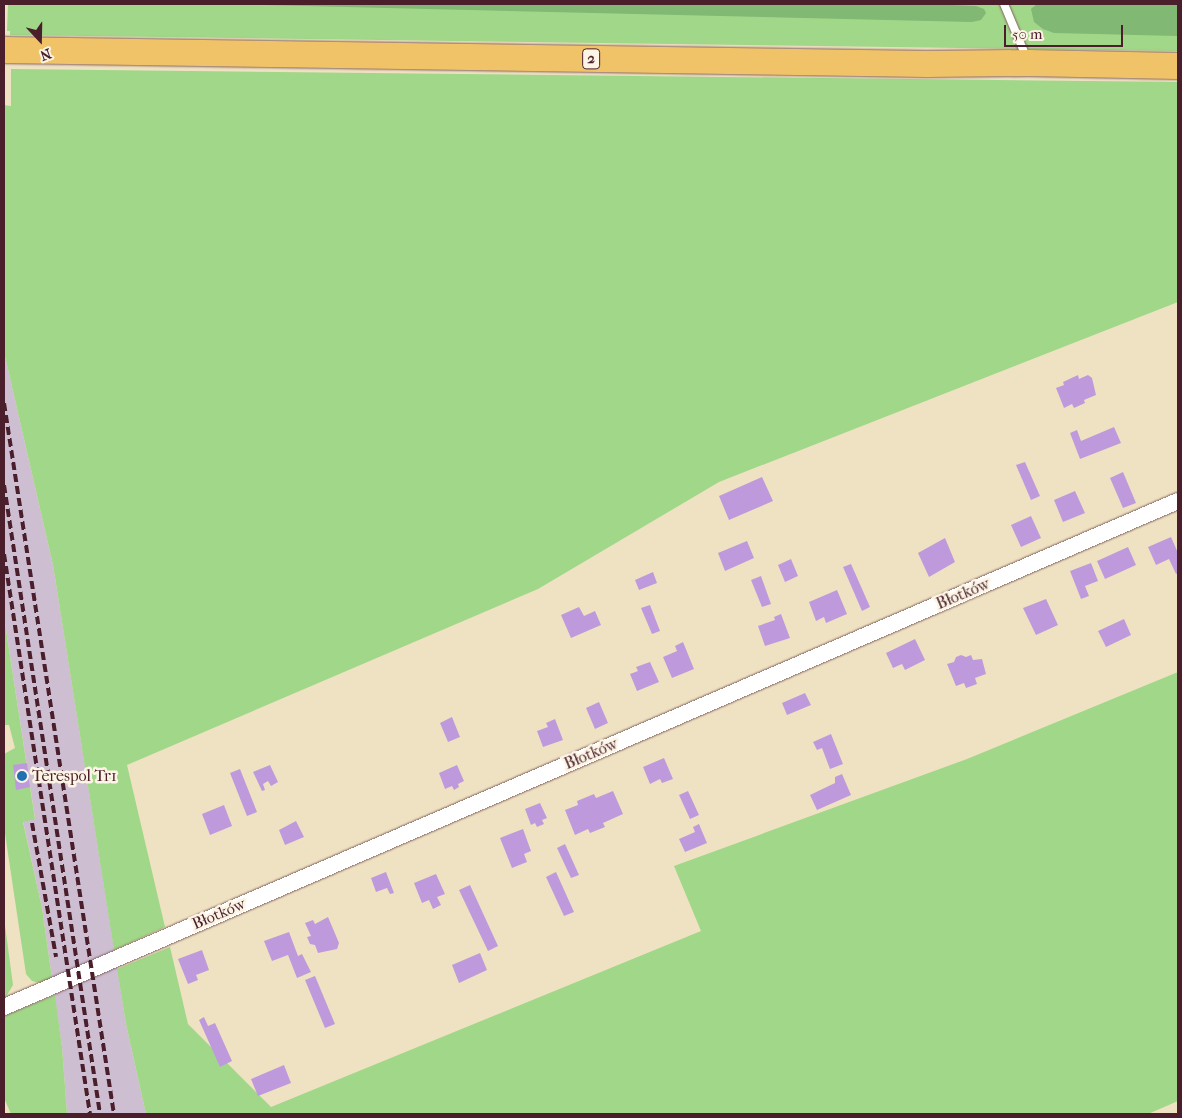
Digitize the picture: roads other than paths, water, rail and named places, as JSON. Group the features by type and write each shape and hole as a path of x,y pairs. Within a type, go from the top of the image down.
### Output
{"highway":[{"name":"2","path":"4,50 1178,66"}],"street":[{"name":"Błotków","path":"4,1007 1178,501"}],"lane":[{"path":"1004,4 1029,63"}],"railway":[{"path":"4,403 114,1114"},
{"path":"4,485 100,1114"},
{"path":"4,554 90,1114"},
{"path":"32,823 56,957"}],"place":[{"name":"Terespol Tr1","path":"22,776"}]}
